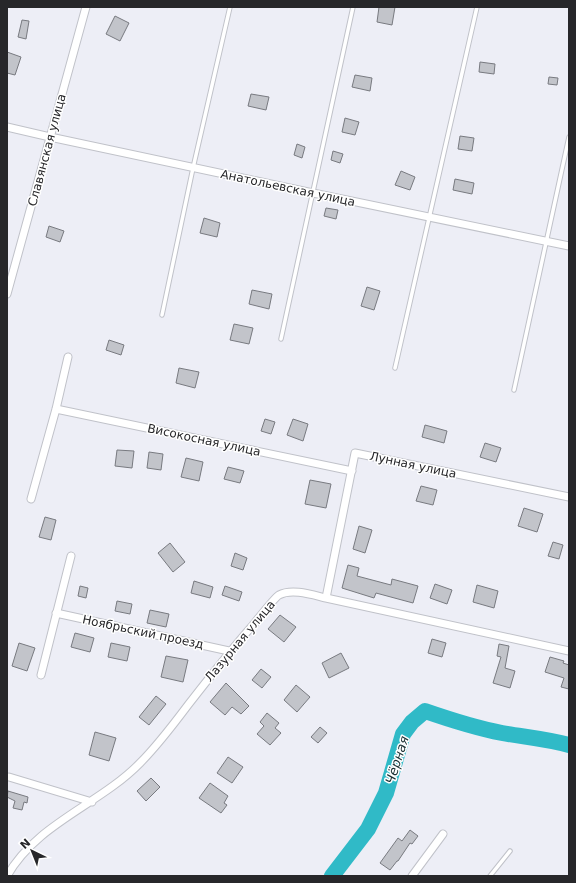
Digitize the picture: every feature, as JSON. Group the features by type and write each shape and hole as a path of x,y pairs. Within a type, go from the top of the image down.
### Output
{"street":[{"name":"Славянская улица","path":"7,294 86,7"},
{"name":"Анатольевская улица","path":"7,127 193,168 569,246"},
{"path":"31,499 56,409 68,357"},
{"name":"Високосная улица","path":"56,409 352,471"},
{"name":"Лунная улица","path":"326,598 355,453 569,497"},
{"path":"40,675 71,556"},
{"name":"Лазурная улица","path":"7,876 28,848 47,831 69,815 92,802 121,780 140,763 229,651 279,595 291,592 326,598 569,651"},
{"name":"Ноябрьский проезд","path":"56,613 229,651"},
{"path":"9,777 92,802"},
{"path":"412,876 443,834"}],"lane":[{"path":"162,315 193,168 230,7"},
{"path":"281,339 353,7"},
{"path":"394,368 477,7"},
{"path":"514,390 569,137"},
{"path":"490,876 510,851"}],"building":[{"path":"379,7 395,7 392,25 377,22"},
{"path":"115,16 129,23 120,41 106,34"},
{"path":"22,20 29,21 26,39 18,37"},
{"path":"7,52 21,57 15,75 7,73"},
{"path":"480,62 495,64 494,74 479,72"},
{"path":"355,75 372,78 370,91 352,87"},
{"path":"549,77 558,78 557,85 548,84"},
{"path":"251,94 269,97 266,110 248,106"},
{"path":"345,118 359,122 355,135 342,132"},
{"path":"460,136 474,138 472,151 458,149"},
{"path":"297,144 305,147 302,158 294,155"},
{"path":"333,151 343,154 340,163 331,160"},
{"path":"401,171 415,177 410,190 395,185"},
{"path":"455,179 474,183 472,194 453,190"},
{"path":"326,208 338,210 336,219 324,216"},
{"path":"204,218 220,223 217,237 200,233"},
{"path":"49,226 64,231 60,242 46,237"},
{"path":"367,287 380,291 374,310 361,306"},
{"path":"252,290 272,294 269,309 249,304"},
{"path":"234,324 253,328 249,344 230,340"},
{"path":"109,340 124,345 121,355 106,350"},
{"path":"179,368 199,372 195,388 176,383"},
{"path":"265,419 275,422 271,434 261,431"},
{"path":"293,419 308,424 303,441 287,435"},
{"path":"425,425 447,431 444,443 422,437"},
{"path":"485,443 501,448 496,462 480,457"},
{"path":"117,450 134,451 132,468 115,466"},
{"path":"149,452 163,454 161,470 147,468"},
{"path":"186,458 203,462 199,481 181,477"},
{"path":"228,467 244,471 240,483 224,479"},
{"path":"310,480 331,484 326,508 305,504"},
{"path":"421,486 437,490 433,505 416,501"},
{"path":"524,508 543,514 537,532 518,526"},
{"path":"45,517 56,520 51,540 39,537"},
{"path":"359,526 372,530 365,553 353,549"},
{"path":"553,542 563,545 559,559 548,556"},
{"path":"170,543 185,562 173,572 158,553"},
{"path":"235,553 247,558 243,570 231,566"},
{"path":"348,565 359,568 357,576 391,585 392,579 418,586 413,603 376,593 374,598 342,588"},
{"path":"194,581 213,587 210,598 191,593"},
{"path":"435,584 452,590 447,604 430,598"},
{"path":"477,585 498,591 494,608 473,602"},
{"path":"80,586 88,588 86,598 78,596"},
{"path":"225,586 242,592 239,601 222,595"},
{"path":"117,601 132,604 130,614 115,611"},
{"path":"150,610 169,614 166,627 147,623"},
{"path":"280,615 296,627 284,642 268,629"},
{"path":"75,633 94,638 90,652 71,647"},
{"path":"432,639 446,643 442,657 428,653"},
{"path":"19,643 35,648 27,671 12,666"},
{"path":"111,643 130,647 127,661 108,657"},
{"path":"499,644 509,646 505,668 515,671 510,688 493,683 501,657 497,656"},
{"path":"341,653 349,668 329,678 322,663"},
{"path":"166,656 188,660 183,682 161,677"},
{"path":"550,657 564,661 563,663 569,665 569,689 561,687 564,678 545,672"},
{"path":"261,669 271,677 262,688 252,680"},
{"path":"226,683 249,706 241,714 232,707 225,715 210,702"},
{"path":"296,685 310,697 297,712 284,700"},
{"path":"156,696 166,704 149,725 139,717"},
{"path":"267,713 279,723 275,728 281,733 270,745 257,734 264,726 260,722"},
{"path":"320,727 327,733 318,743 311,737"},
{"path":"95,732 116,738 109,761 89,755"},
{"path":"228,757 243,767 232,783 217,773"},
{"path":"151,778 160,787 146,801 137,791"},
{"path":"210,783 228,796 224,803 227,805 221,813 199,798"},
{"path":"8,791 28,797 27,803 24,802 22,810 13,808 15,801 7,797"},
{"path":"410,830 418,836 412,844 410,843 390,870 380,863 398,838 402,841"}],"waterway":[{"name":"Чёрная","path":"332,876 368,829 386,793 403,734 412,722 425,711 483,729 569,745"}]}
